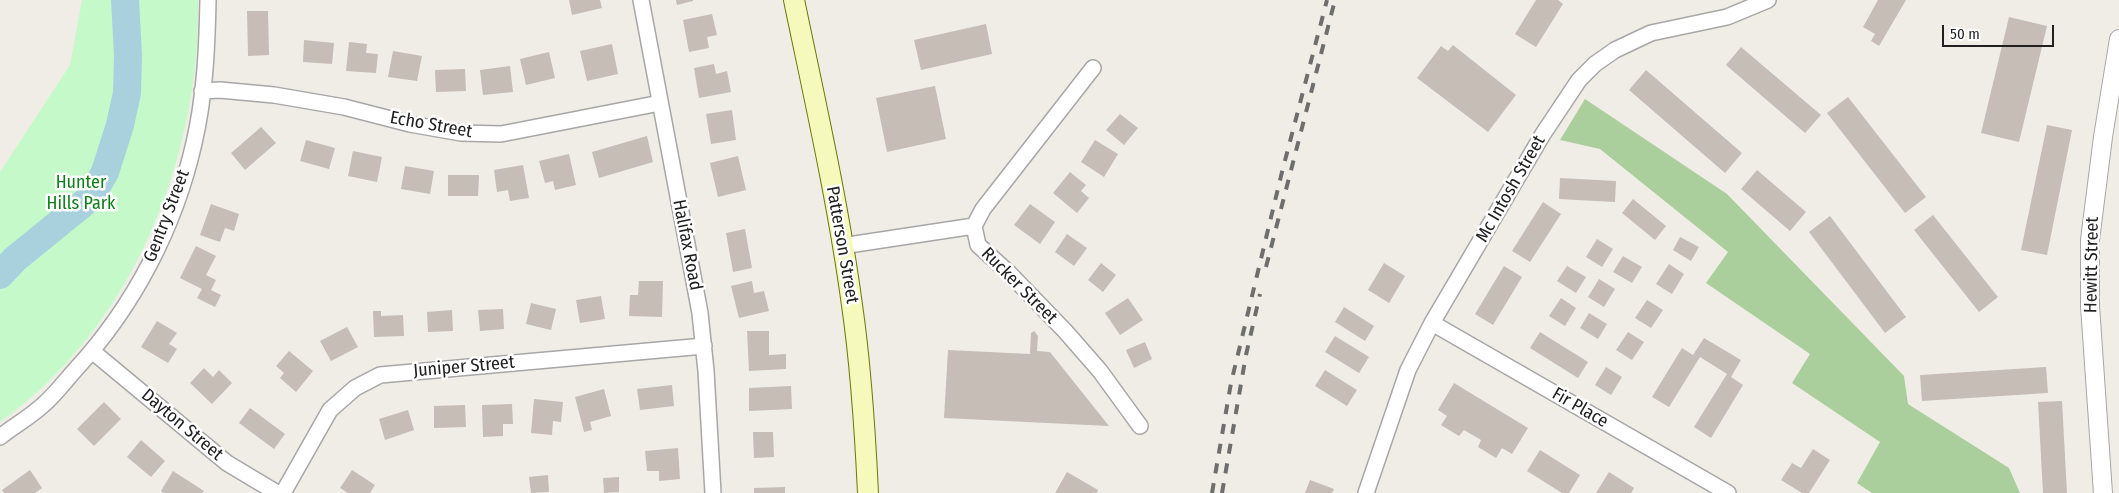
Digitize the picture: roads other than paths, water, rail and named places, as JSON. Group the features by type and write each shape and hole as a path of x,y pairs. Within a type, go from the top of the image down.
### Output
{"main road":[{"name":"Patterson Street","path":"794,0 828,166 852,303 863,394 868,493"}],"street":[{"name":"Gentry Street","path":"0,436 44,405 92,351 110,329 154,257 175,206 194,143 206,56 208,0"},
{"name":"Halifax Road","path":"641,0 700,313 704,346 712,493"},
{"name":"Mc Intosh Street","path":"1366,493 1408,370 1432,323 1543,134 1580,80 1595,64 1615,50 1651,33 1727,17 1768,0"},
{"name":"Hewitt Street","path":"2103,493 2090,306 2090,240 2103,137 2119,39"},
{"name":"Rucker Street","path":"1093,68 983,209 974,226 978,245 1009,273 1066,332 1100,371 1140,426"},
{"name":"Echo Street","path":"202,91 220,90 274,95 344,107 410,124 461,133 501,134 660,102"},
{"path":"842,246 974,226"},
{"name":"Fir Place","path":"1432,323 1728,493"},
{"name":"Juniper Street","path":"283,493 330,410 355,388 380,375 704,346"},
{"name":"Dayton Street","path":"92,351 227,463 277,493"}],"waterway":[{"path":"0,275 15,259 90,198 105,172 120,125 127,93 128,55 125,0"}],"railway":[{"path":"1212,493 1231,383 1282,172 1327,0"},
{"path":"1266,267 1335,0"},
{"path":"1222,493 1246,355 1260,294"}],"park label":[{"name":"Hunter Hills Park","path":"81,193"}]}
